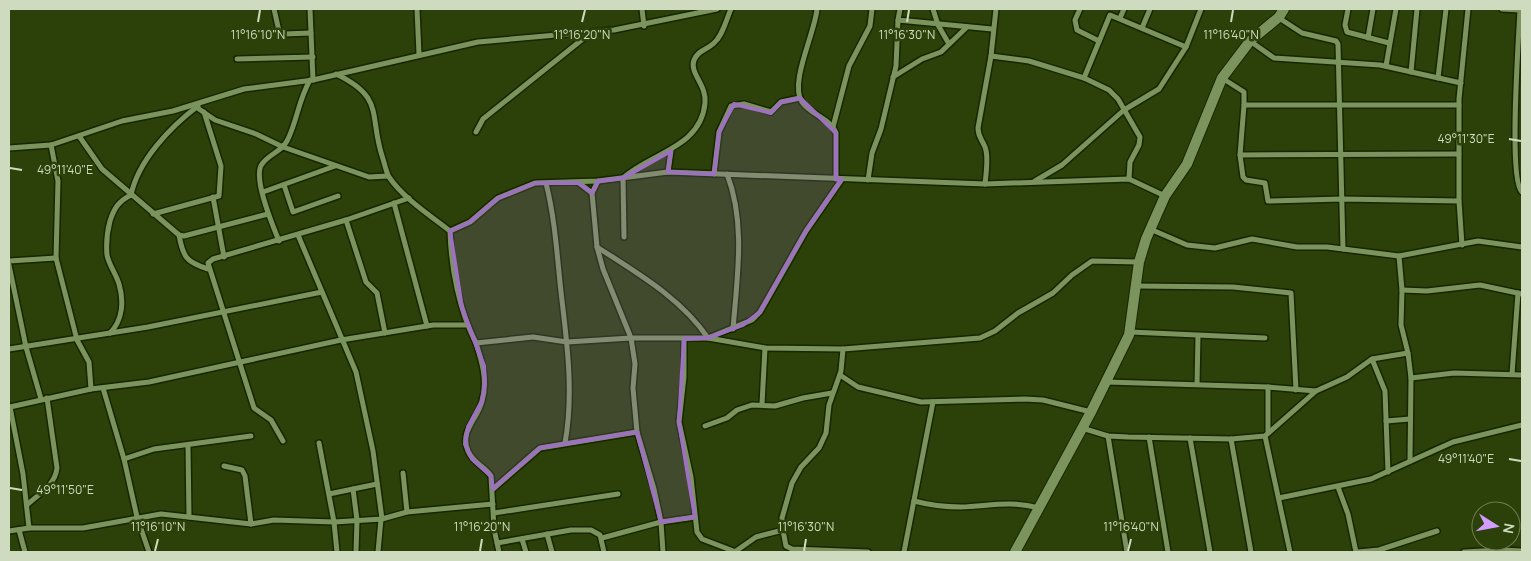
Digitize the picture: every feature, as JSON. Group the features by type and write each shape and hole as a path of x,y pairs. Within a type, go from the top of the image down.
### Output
{"street":[{"path":"274,9 279,31 284,34 311,33"},
{"path":"279,240 268,214 259,176 260,166 283,147 289,136 299,102 311,80 313,57 310,9"},
{"path":"417,9 419,54"},
{"path":"642,9 644,26"},
{"path":"9,148 51,145 122,121 172,111 244,89 311,80 419,54 504,38 589,33 644,26 717,9"},
{"path":"623,178 639,166 671,151 690,134 700,120 704,111 705,93 693,70 694,59 700,51 714,43 720,35 731,9"},
{"path":"708,338 748,322 760,312 806,231 839,179 836,133 833,126 803,104 800,98 798,80 814,28 817,9"},
{"path":"833,126 849,66 870,26 872,9"},
{"path":"868,180 872,153 883,123 897,56 900,9"},
{"path":"933,9 938,25 950,44"},
{"path":"985,184 986,154 985,147 978,137 978,128 991,56 992,29 996,9"},
{"path":"1080,9 1074,23 1077,30 1099,41"},
{"path":"1120,18 1124,9"},
{"path":"1142,28 1150,9"},
{"path":"1034,181 1062,165 1124,110 1158,89 1186,47 1201,9"},
{"path":"1348,9 1345,25 1347,32 1389,43"},
{"path":"1368,38 1373,9"},
{"path":"1386,66 1396,9"},
{"path":"1411,72 1417,9"},
{"path":"1438,78 1446,9"},
{"path":"1462,245 1459,201 1459,105 1468,9"},
{"path":"1502,9 1520,10 1519,89 1515,149 1518,185 1522,192"},
{"path":"1015,552 1091,412 1130,332 1140,262 1150,229 1165,196 1187,164 1222,78 1250,41 1281,13 1302,33 1337,42 1343,249"},
{"path":"1084,78 1109,16 1120,18 1186,47"},
{"path":"898,20 992,29"},
{"path":"893,77 922,59 941,52 966,27"},
{"path":"476,132 483,119 589,33"},
{"path":"1250,41 1274,58 1386,66 1461,83"},
{"path":"991,56 1029,61 1084,78 1109,90 1138,132 1140,139 1140,145 1131,157 1129,179"},
{"path":"237,59 313,57"},
{"path":"336,74 358,86 370,98 375,112 377,141 388,176 409,198 450,231 454,268 467,325 484,366 485,383 482,401 468,427 465,444 472,459 491,476 499,552"},
{"path":"1222,78 1244,92 1240,155 1243,179 1265,183 1266,199 1268,201 1342,199 1459,201"},
{"path":"714,174 719,132 731,106 744,104 771,112 780,102 800,98"},
{"path":"131,195 134,182 152,153 174,127 206,100"},
{"path":"1244,105 1459,105"},
{"path":"196,107 215,120 256,134 283,147 369,177 388,176"},
{"path":"154,214 219,196 221,189 221,166 204,112"},
{"path":"79,136 102,169 179,235 184,236 268,214"},
{"path":"51,145 58,181 56,258 77,340 89,362 91,389"},
{"path":"668,172 671,151"},
{"path":"1240,155 1340,153 1459,154"},
{"path":"263,192 336,166"},
{"path":"450,231 470,222 498,198 535,184 579,183 668,172 985,184 1129,179 1165,196"},
{"path":"727,174 735,194 738,213 738,255 733,329"},
{"path":"623,178 624,237"},
{"path":"598,181 592,194 597,247 609,287 631,338 635,364 633,388 637,432 661,522 663,552"},
{"path":"546,183 552,210 568,342 570,416 565,444"},
{"path":"579,183 592,194"},
{"path":"284,184 293,212 338,196"},
{"path":"110,334 121,319 122,311 119,283 107,257 106,238 114,209 121,200 131,195"},
{"path":"213,197 220,226 224,257"},
{"path":"283,441 271,420 254,408 208,269 208,263 214,259 346,220 409,198"},
{"path":"394,204 427,326"},
{"path":"346,220 366,282 376,293 385,333"},
{"path":"1150,229 1187,245 1215,248 1252,239 1297,247 1343,249 1399,256 1478,241 1522,248"},
{"path":"179,235 182,252 186,257 192,264 208,269"},
{"path":"298,235 356,372 382,519 378,552"},
{"path":"597,247 664,293 686,311 708,338"},
{"path":"1399,256 1402,290 1401,325 1408,353 1411,378 1410,460"},
{"path":"9,261 56,258"},
{"path":"476,343 533,337 568,342 631,338 708,338 765,348 843,349 980,338 995,331 1018,313 1053,293 1072,275 1092,261 1140,262"},
{"path":"9,265 26,347 44,398 57,468 56,477 52,483 28,504"},
{"path":"1402,290 1427,291 1480,285 1520,294 1512,374"},
{"path":"1136,286 1233,287 1291,293 1296,390"},
{"path":"9,349 110,334 322,292"},
{"path":"30,528 28,504 9,407 91,389 149,382 341,340 427,326 467,325"},
{"path":"1130,332 1264,338"},
{"path":"1197,384 1198,336"},
{"path":"684,339 684,377 679,422 691,477 698,532 702,539 736,551 756,538 782,530"},
{"path":"762,404 765,348"},
{"path":"843,349 840,375 832,393 826,432 819,448 801,467 792,483 782,518 782,530 786,546 792,549 868,552"},
{"path":"1081,428 1108,436 1231,438 1267,434 1316,391 1347,377 1372,359 1408,353"},
{"path":"1372,359 1383,385 1388,472"},
{"path":"1411,378 1454,373 1522,375"},
{"path":"840,375 858,387 907,400 933,402 1043,400 1091,412"},
{"path":"1106,382 1268,387 1316,391"},
{"path":"1268,387 1267,434 1290,552"},
{"path":"103,388 124,459 137,517 149,552"},
{"path":"705,426 727,418 744,407 762,404 775,406 803,398 832,393"},
{"path":"904,552 930,426 933,402"},
{"path":"1386,421 1410,419"},
{"path":"1279,498 1371,479 1453,442 1522,426"},
{"path":"493,489 540,448 637,432"},
{"path":"124,459 154,449 250,436"},
{"path":"1108,436 1127,552"},
{"path":"1149,437 1168,552"},
{"path":"1190,438 1210,552"},
{"path":"1231,438 1251,552"},
{"path":"319,443 334,522 337,552"},
{"path":"188,445 189,517"},
{"path":"224,466 242,470 246,476 251,524"},
{"path":"403,473 407,512"},
{"path":"329,494 377,484"},
{"path":"1338,487 1348,514 1357,552 1379,550 1437,531"},
{"path":"353,489 357,520 356,552"},
{"path":"494,513 618,494"},
{"path":"914,501 935,506 954,507 1020,503 1039,508"},
{"path":"9,531 30,528 83,528 161,514 251,524 274,520 334,522 382,519 407,512 493,504"},
{"path":"602,538 661,522 695,517"},
{"path":"19,530 25,552"},
{"path":"497,543 583,530 595,532 602,538 604,552"},
{"path":"547,534 552,552"},
{"path":"522,539 526,552"},
{"path":"1464,552 1522,551"}],"highlighted area":[{"path":"800,98 836,133 836,179 842,179 806,231 760,312 743,325 708,338 684,339 679,422 695,517 661,522 637,432 540,448 493,489 491,476 472,459 465,444 468,427 482,401 485,383 484,366 462,308 450,231 470,222 498,198 535,183 579,183 592,193 598,181 623,178 671,151 668,172 714,174 719,132 734,104 771,113 781,102"}]}
